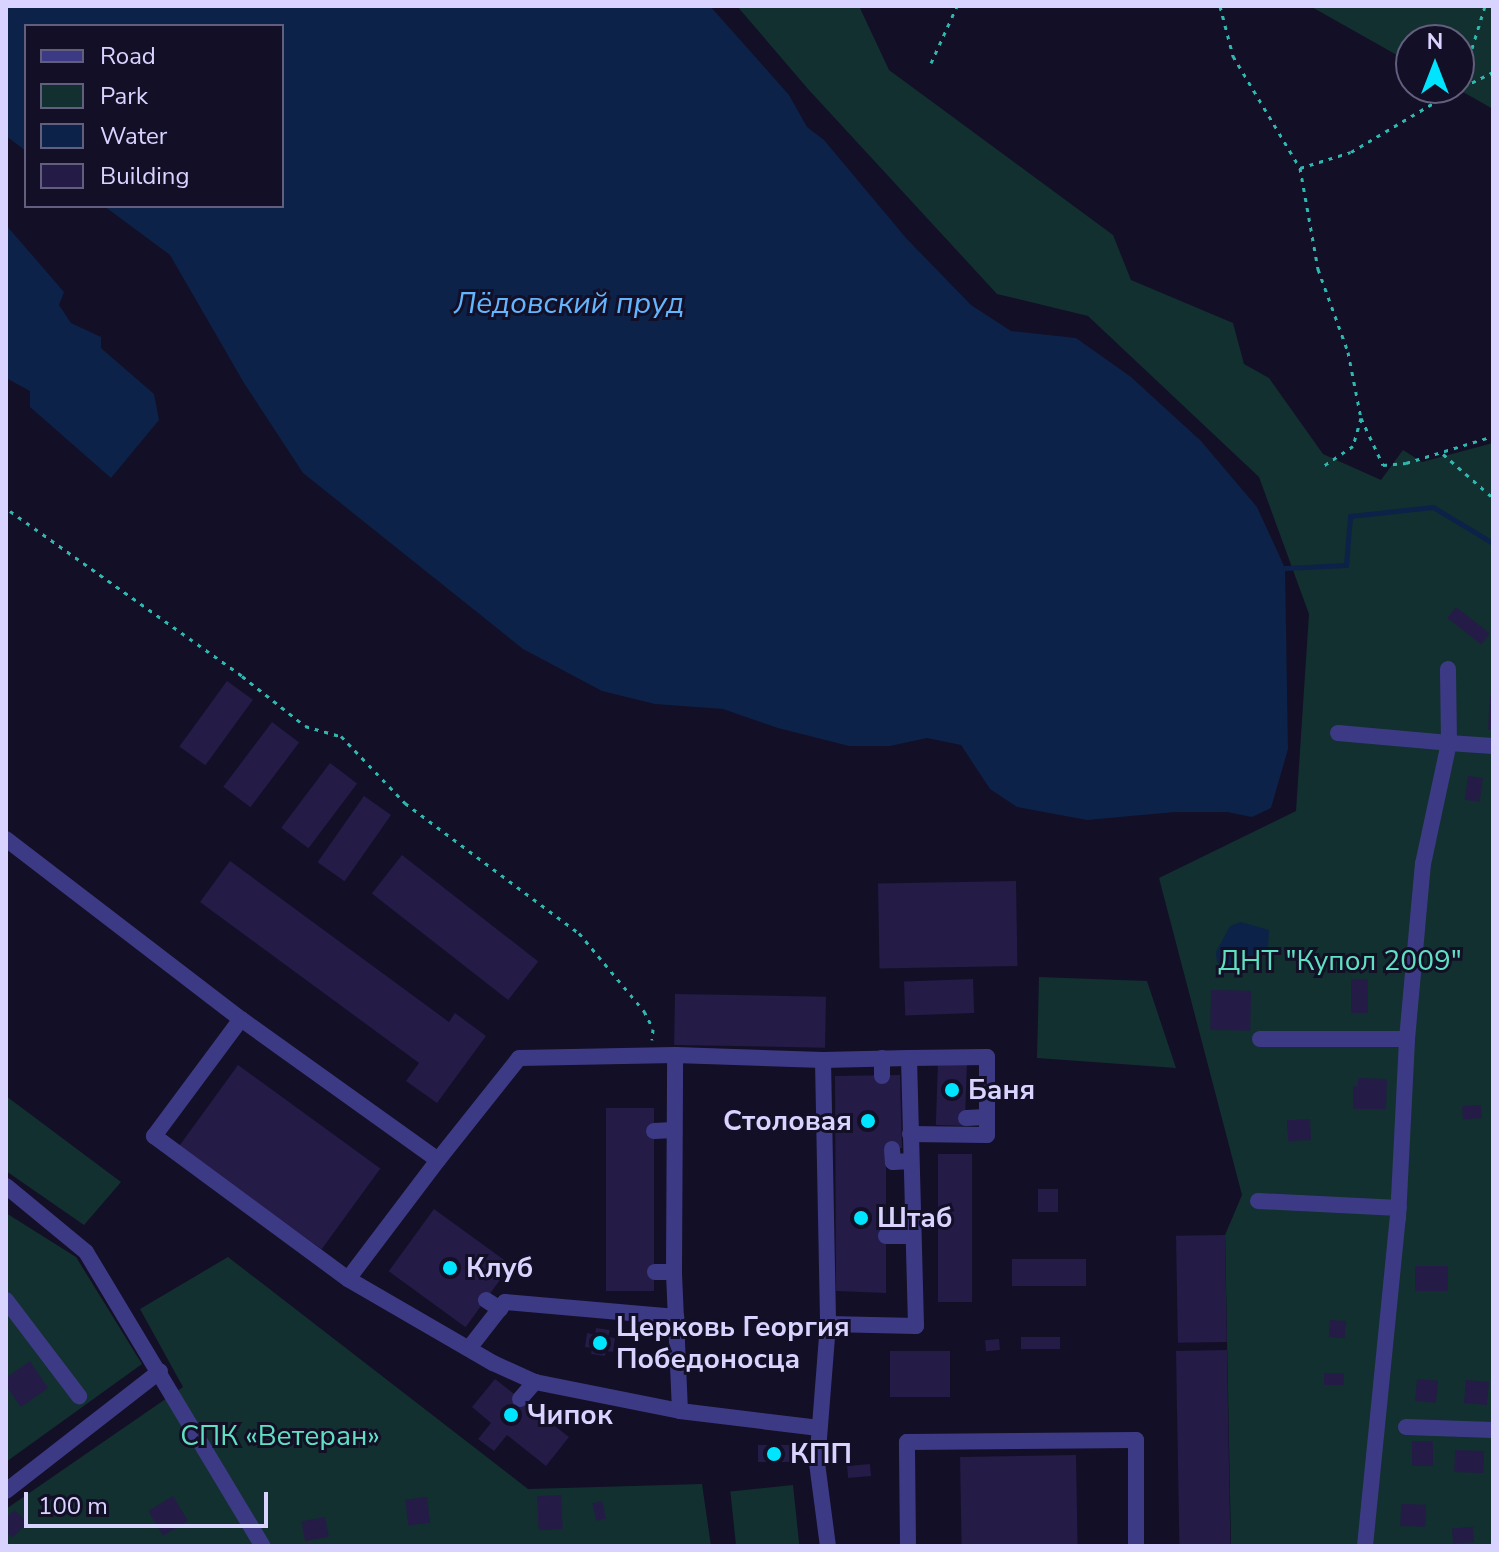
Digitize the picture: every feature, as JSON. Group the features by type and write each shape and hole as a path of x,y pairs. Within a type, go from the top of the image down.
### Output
{"street":[{"path":"1365,1546 1399,1208 1407,1039 1423,864 1449,743 1448,669"},
{"path":"1338,733 1493,746"},
{"path":"6,839 241,1019 438,1160"},
{"path":"241,1019 154,1136 348,1279 535,1382 680,1411 819,1428"},
{"path":"1260,1039 1407,1039"},
{"path":"675,1055 674,1272 680,1411"},
{"path":"348,1279 519,1058 675,1055 823,1060 960,1060 987,1057 987,1135 910,1134"},
{"path":"882,1058 882,1076"},
{"path":"828,1324 916,1326 909,1058"},
{"path":"823,1060 830,1095 828,1324 817,1463 828,1546"},
{"path":"966,1118 986,1117"},
{"path":"654,1131 674,1130"},
{"path":"892,1149 893,1162 911,1161"},
{"path":"6,1186 86,1252 263,1546"},
{"path":"1258,1201 1399,1208"},
{"path":"886,1236 913,1236"},
{"path":"655,1272 674,1272"},
{"path":"6,1300 79,1396"},
{"path":"470,1347 493,1304 505,1302 676,1317"},
{"path":"6,1491 160,1371"},
{"path":"520,1399 535,1382"},
{"path":"1406,1427 1493,1430"},
{"path":"908,1546 907,1442 1136,1440 1136,1546"}],"path":[{"path":"931,63 957,6"},
{"path":"1220,6 1233,56 1300,168 1318,269 1348,352 1361,418 1383,465 1443,454 1493,436"},
{"path":"1475,38 1485,6"},
{"path":"1475,81 1493,72"},
{"path":"1300,168 1351,152 1432,104"},
{"path":"1323,466 1353,446 1361,418"},
{"path":"1443,454 1493,498"},
{"path":"10,511 242,676 305,726 341,736 405,803 579,933 644,1011 653,1029 651,1056"}],"green space":[{"name":"ДНТ \"Купол 2009\"","path":"737,6 859,6 889,70 1113,235 1131,280 1233,323 1244,364 1269,378 1323,454 1381,480 1403,450 1422,462 1493,443 1493,1546 1231,1546 1225,1235 1242,1195 1159,878 1296,811 1309,614 1259,477 1088,316 997,294 808,89"},
{"path":"1310,6 1493,6 1493,109 1475,99 1475,24 1395,24 1395,54"},
{"path":"1039,977 1147,981 1176,1068 1037,1058"},
{"path":"6,1096 121,1182 84,1225 6,1171"},
{"path":"6,1213 76,1257 142,1364 6,1462"},
{"name":"СПК «Ветеран»","path":"228,1257 528,1489 702,1484 711,1546 6,1546 6,1509 183,1387 140,1309"},
{"path":"793,1485 799,1546 736,1546 730,1492"}],"water":[{"name":"Лёдовский пруд","path":"6,6 710,6 789,95 807,127 824,140 906,238 971,305 1011,331 1076,338 1131,377 1201,441 1257,507 1285,568 1288,749 1271,808 1252,817 1227,812 1175,812 1087,820 1017,807 990,789 961,745 927,738 890,746 849,746 778,728 723,709 655,704 602,691 523,649 303,473 244,383 170,255 107,208 284,208 284,24 24,24 24,150 6,136"},
{"path":"6,225 64,292 59,305 71,323 101,337 101,348 154,394 159,420 111,478 30,407 30,391 6,378"},
{"path":"1241,922 1269,930 1268,945 1260,959 1241,969 1225,968 1217,962 1216,952 1230,926"}],"building":[{"path":"1456,607 1490,633 1481,645 1447,618"},
{"path":"227,681 253,700 205,765 179,747"},
{"path":"1490,696 1493,696 1493,730 1488,730"},
{"path":"272,722 299,742 250,807 223,787"},
{"path":"330,763 357,783 308,848 281,828"},
{"path":"1468,776 1483,778 1480,802 1465,800"},
{"path":"364,796 391,815 345,881 318,862"},
{"path":"402,855 538,962 508,1000 372,894"},
{"path":"230,861 449,1022 455,1013 486,1036 437,1103 406,1081 419,1063 200,902"},
{"path":"1016,881 1017,966 880,968 878,883"},
{"path":"973,979 974,1013 905,1015 904,981"},
{"path":"1351,979 1368,979 1368,1013 1351,1013"},
{"path":"1211,990 1251,991 1250,1031 1210,1030"},
{"path":"675,994 826,997 825,1048 674,1045"},
{"name":"Баня","path":"938,1062 967,1063 965,1126 936,1125"},
{"path":"238,1065 380,1168 322,1249 179,1146"},
{"path":"900,1075 902,1148 886,1149 886,1293 836,1291 835,1076"},
{"path":"1358,1078 1387,1079 1386,1109 1353,1109 1353,1086 1358,1086"},
{"path":"1481,1105 1482,1118 1463,1119 1462,1106"},
{"path":"606,1108 654,1108 654,1291 606,1291"},
{"path":"1310,1119 1311,1140 1288,1141 1287,1120"},
{"path":"938,1154 972,1154 972,1302 938,1302"},
{"path":"1038,1189 1058,1189 1058,1212 1038,1212"},
{"name":"Клуб","path":"434,1209 511,1265 466,1327 389,1271"},
{"path":"1225,1235 1227,1342 1178,1343 1176,1236"},
{"path":"1012,1259 1086,1259 1086,1286 1012,1286"},
{"path":"1415,1266 1448,1266 1448,1291 1415,1291"},
{"path":"1330,1320 1346,1321 1345,1338 1329,1337"},
{"name":"Церковь Георгия Победоносца","path":"596,1328 610,1330 608,1337 615,1338 613,1352 606,1351 605,1356 591,1354 592,1348 585,1347 587,1333 595,1335"},
{"path":"1021,1337 1060,1337 1060,1349 1021,1349"},
{"path":"999,1339 1000,1350 986,1351 985,1340"},
{"path":"1227,1350 1230,1546 1179,1546 1176,1351"},
{"path":"890,1351 950,1351 950,1397 890,1397"},
{"path":"30,1361 48,1388 21,1407 6,1386 6,1378"},
{"path":"1324,1373 1344,1373 1344,1385 1324,1385"},
{"name":"Чипок","path":"495,1379 569,1437 546,1466 507,1435 494,1451 478,1439 491,1423 472,1407"},
{"path":"1417,1379 1438,1381 1436,1403 1415,1401"},
{"path":"1466,1380 1489,1382 1487,1405 1464,1403"},
{"path":"1412,1441 1433,1441 1433,1466 1412,1466"},
{"name":"КПП","path":"758,1445 790,1445 790,1462 758,1462"},
{"path":"1455,1450 1484,1451 1483,1473 1454,1472"},
{"path":"1076,1455 1078,1546 962,1546 960,1457"},
{"path":"870,1464 871,1476 848,1478 847,1466"},
{"path":"561,1495 563,1529 539,1530 537,1496"},
{"path":"173,1496 188,1521 163,1536 148,1511"},
{"path":"427,1497 430,1523 408,1525 405,1500"},
{"path":"602,1501 606,1519 596,1521 592,1503"},
{"path":"1401,1504 1426,1505 1425,1527 1400,1526"},
{"path":"15,1510 28,1523 12,1538 6,1531 6,1518"},
{"path":"325,1517 329,1537 305,1541 301,1522"},
{"path":"1473,1527 1474,1542 1453,1543 1452,1528"}],"waterway":[{"path":"1285,568 1346,565 1350,516 1433,507 1493,543"}],"place":[{"name":"Баня","path":"952,1090"},
{"name":"Столовая","path":"868,1121"},
{"name":"Штаб","path":"861,1218"},
{"name":"Клуб","path":"450,1268"},
{"name":"Церковь Георгия Победоносца","path":"600,1343"},
{"name":"Чипок","path":"511,1415"},
{"name":"КПП","path":"774,1454"}]}
